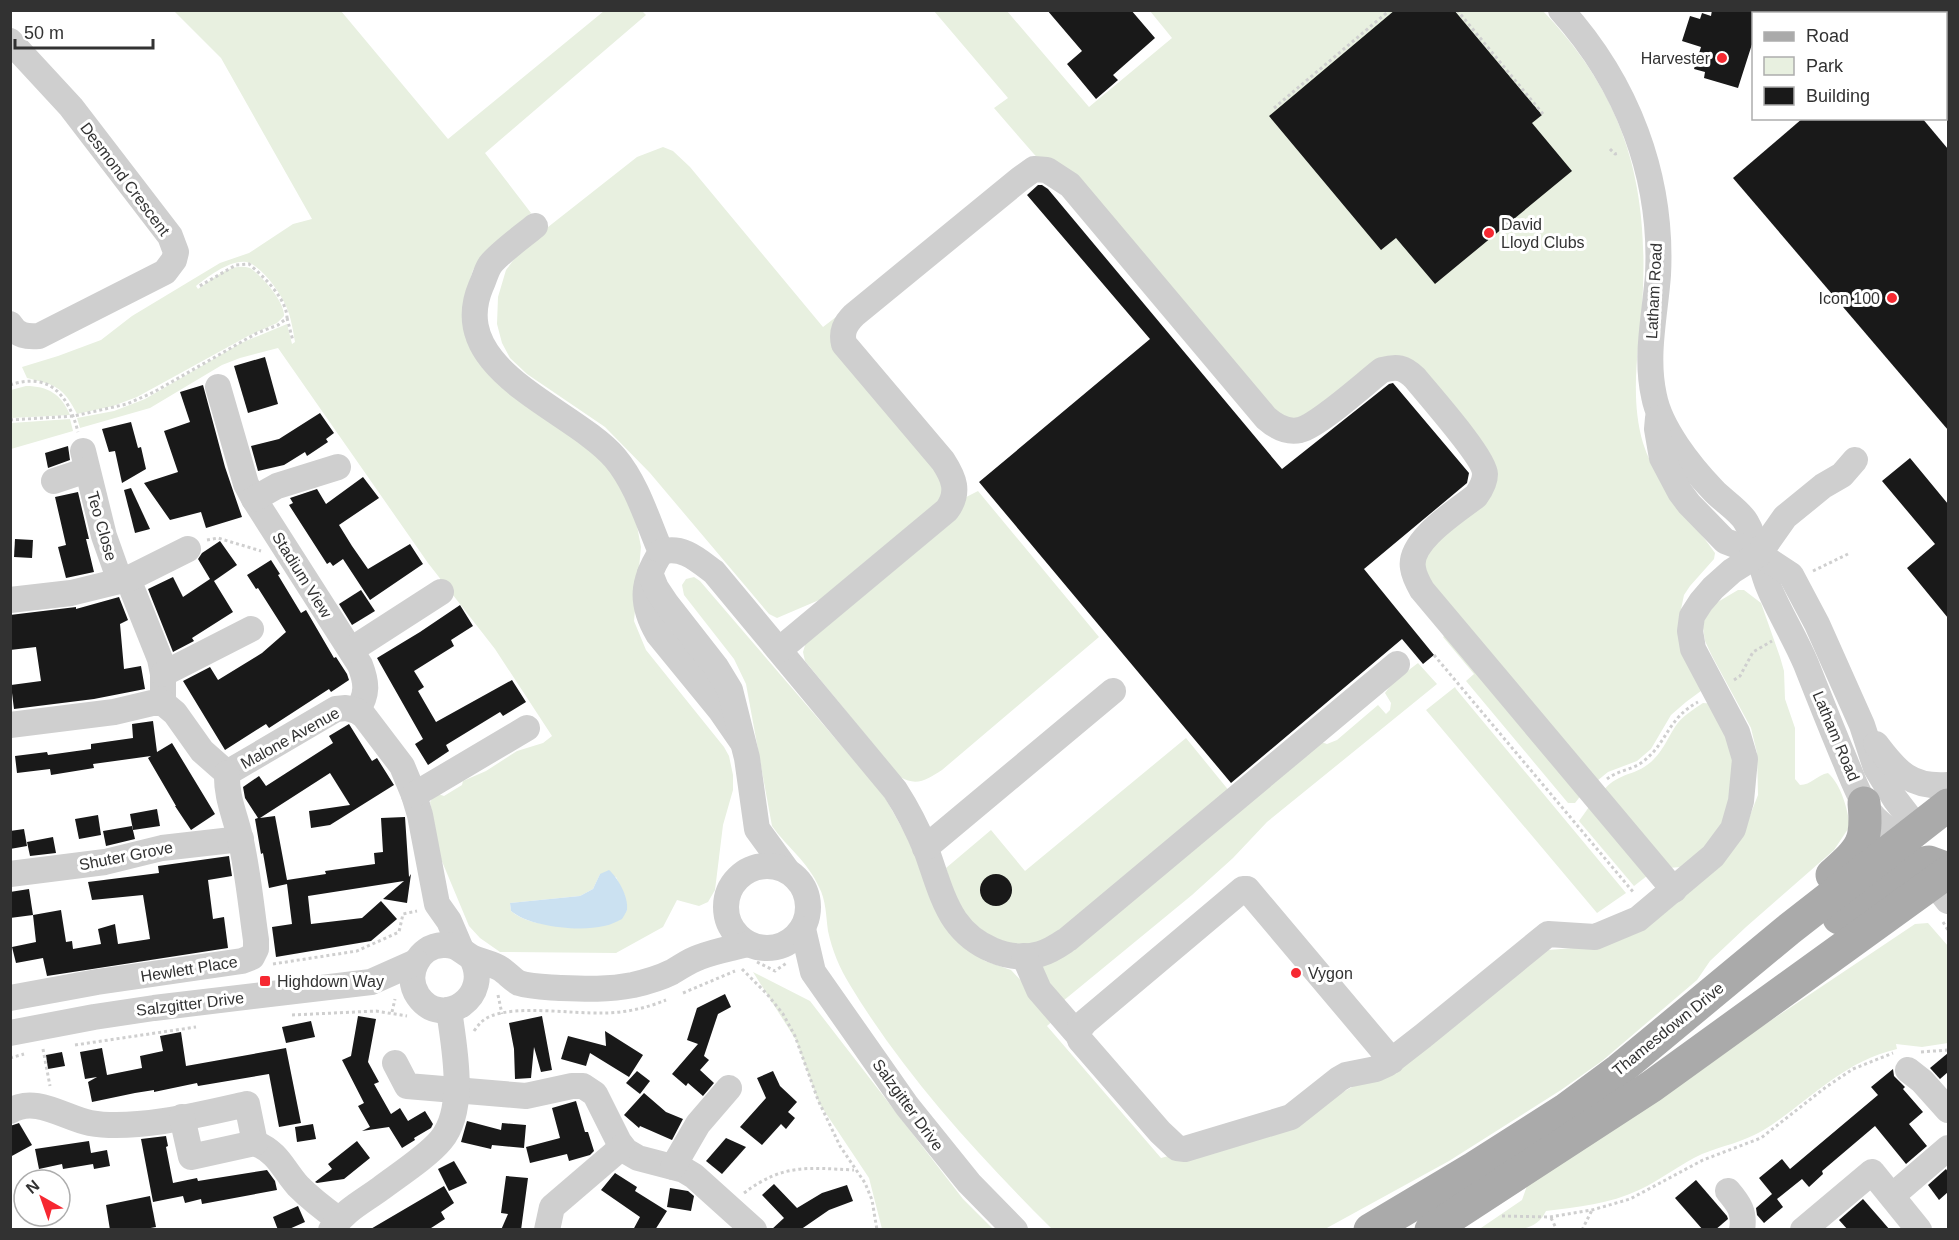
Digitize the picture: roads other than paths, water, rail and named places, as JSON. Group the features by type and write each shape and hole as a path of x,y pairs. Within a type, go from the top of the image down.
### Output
{"main road":[{"path":"1788,930 1812,891 1862,844 1865,833 1864,803"},
{"name":"Thamesdown Drive","path":"1431,1230 1652,1086 1936,867 1948,805"},
{"path":"1636,1059 1706,1019 1910,866 1936,867"},
{"name":"Thamesdown Drive","path":"1370,1230 1420,1202 1565,1110 1636,1059 1788,930 1936,867"}],"street":[{"name":"Latham Road","path":"1561,10 1618,88 1635,127 1649,175 1655,212 1658,255 1651,376 1659,415 1712,489 1745,520 1759,554 1769,588 1793,633 1864,803 1885,828 1936,867"},
{"name":"Desmond Crescent","path":"10,41 70,107 164,228 176,252 174,260 165,272 39,336 21,335 10,324"},
{"path":"779,650 947,510 954,501 955,486 952,475 943,460 844,344 842,337 847,322 1020,179 1038,168 1057,175 1070,185 1204,347 1266,418 1276,426 1289,430 1300,430 1313,424 1382,370 1394,367 1406,369 1415,378 1471,448 1482,463 1485,473 1482,487 1476,496 1422,540 1415,551 1412,566 1415,577 1422,590 1674,890"},
{"path":"535,226 490,265 477,296 474,312 481,343 490,359 505,375 592,435 616,459 633,487 656,563"},
{"name":"Stadium View","path":"218,387 246,484 360,665 366,692 357,711"},
{"name":"Teo Close","path":"54,481 85,460 104,536 156,647 163,674 163,703"},
{"path":"1024,956 1039,990 1080,1040 1160,1132 1177,1148 1185,1149 1291,1117 1346,1075 1376,1069 1392,1060 1548,934 1595,937 1638,920 1713,856 1733,829 1741,801 1745,759 1737,732 1693,649 1690,631 1692,616 1713,588 1732,571 1759,554 1785,517 1823,486 1842,475 1855,460"},
{"path":"254,499 277,486 338,467"},
{"path":"10,600 71,593 124,580 188,549"},
{"path":"757,829 747,758 741,740 728,719 654,626 648,611 645,597 656,563 670,549 695,557 714,572 895,790 911,815 951,912 969,936 992,950 1015,957 1039,955 1068,939 1397,664"},
{"name":"Latham Road","path":"1759,554 1791,574 1862,724 1876,768 1936,867"},
{"path":"351,650 441,592"},
{"path":"163,674 251,629"},
{"path":"925,848 1113,691"},
{"path":"10,725 114,712 152,703 163,703"},
{"name":"Malone Avenue","path":"163,703 170,707 181,720 202,751 226,773 336,709 346,708 357,711 378,732 402,766 414,795 438,906 466,953"},
{"name":"Latham Road","path":"1862,724 1897,771 1907,778 1924,784 1948,785"},
{"path":"414,795 527,728"},
{"name":"Hewlett Place","path":"10,998 97,982 242,961 252,957 256,949 256,940 241,839 228,796 226,773"},
{"name":"Salzgitter Drive","path":"10,1033 154,1008 371,982 444,945 490,963 519,982 593,990 633,985 668,973 699,957 752,953 782,946 802,929 809,907 808,896 803,885 786,869 757,829"},
{"name":"Salzgitter Drive","path":"757,829 728,896 727,915 731,926 752,953 813,972"},
{"name":"Shuter Grove","path":"10,874 105,862 162,848 241,839"},
{"path":"737,879 747,871 759,866 786,869"},
{"path":"1078,1036 1078,1031 1085,1022 1211,915 1243,889 1247,889 1392,1060"},
{"name":"Malone Avenue","path":"422,956 438,906"},
{"name":"Salzgitter Drive","path":"699,957 727,915"},
{"name":"Salzgitter Drive","path":"802,929 813,972 923,1128 969,1183 1015,1230"},
{"path":"466,953 477,970 477,980 471,997"},
{"path":"414,1007 412,979 422,956"},
{"name":"Salzgitter Drive","path":"371,982 414,1007 448,1010 465,1003 471,997 519,982"},
{"path":"182,1117 191,1157 255,1143 278,1158 297,1184 334,1224 440,1141 451,1124 456,1090 455,1056 448,1010"},
{"path":"1905,1058 1948,1110"},
{"path":"394,1063 407,1086 526,1096 572,1086 583,1086 599,1099 622,1147 638,1158 674,1167 694,1176 754,1230"},
{"path":"674,1167 698,1124 729,1088"},
{"path":"10,1111 22,1106 36,1105 90,1123 142,1123 247,1104 255,1143"},
{"path":"547,1230 552,1207 622,1147"},
{"path":"1892,1196 1948,1148"},
{"path":"1803,1230 1872,1172 1919,1230"},
{"path":"1728,1191 1742,1209 1744,1216 1742,1230"}],"water":[{"path":"609,870 622,888 627,911 622,919 606,926 556,927 530,921 511,911 510,903 580,896 593,889 600,874"}],"place":[{"name":"Harvester","path":"1722,58"},
{"name":"David Lloyd Clubs","path":"1489,233"},
{"name":"Icon 100","path":"1892,298"},
{"name":"Vygon","path":"1296,973"},
{"name":"Highdown Way","path":"265,981"}]}
